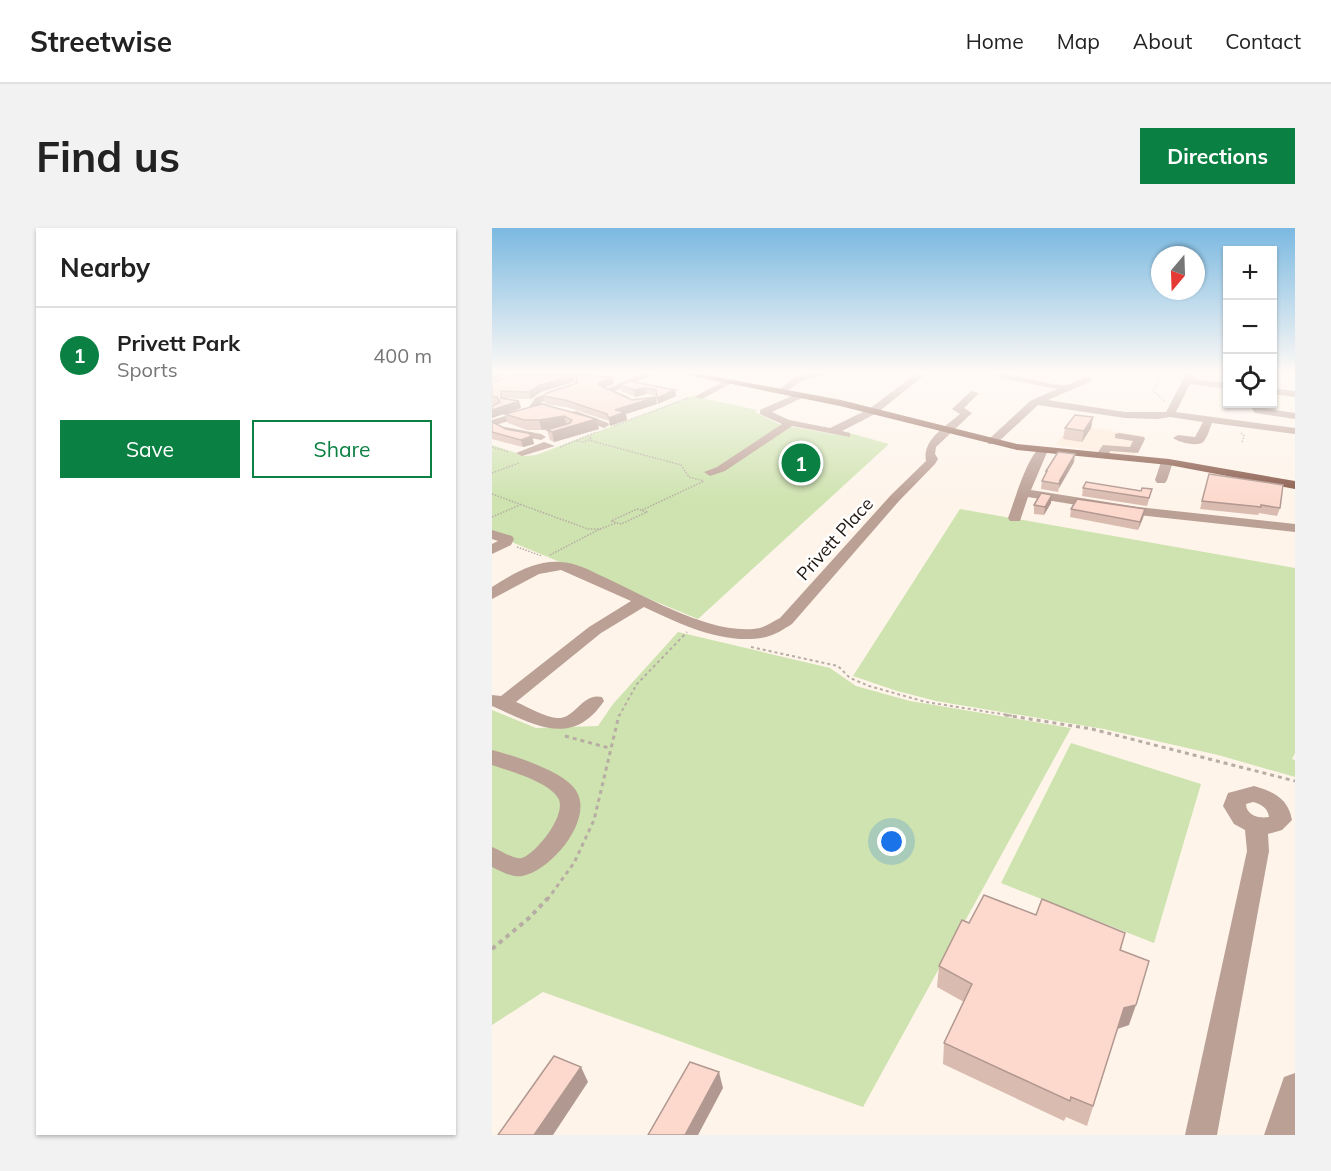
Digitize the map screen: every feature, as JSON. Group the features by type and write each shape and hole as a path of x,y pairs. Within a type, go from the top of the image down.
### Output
{"main road":[{"path":"892,416 992,442 1042,450 1167,462 1295,485"}],"street":[{"path":"493,423 509,416"},
{"path":"579,416 599,424"},
{"path":"774,416 790,423 839,432 864,416"},
{"name":"Privett Place","path":"543,562 567,567 694,623 723,631 754,634 774,629 786,621 895,498 931,462 929,454 931,446 964,416"},
{"path":"992,442 1018,416"},
{"path":"1191,416 1208,421 1295,431"},
{"path":"1178,438 1199,441 1208,421"},
{"path":"493,423 513,433 543,440 549,446 522,453"},
{"path":"710,472 721,469 790,423"},
{"path":"1105,456 1104,452 1107,447 1134,451 1140,439 1119,436"},
{"path":"1015,518 1031,472 1042,450"},
{"path":"1161,480 1167,462"},
{"path":"1024,493 1138,511 1295,528"},
{"path":"492,534 507,539 506,542 492,550"},
{"path":"492,594 543,562"},
{"path":"497,702 595,630 643,601"},
{"path":"497,702 554,724 563,725 576,721 595,701"},
{"path":"492,757 561,787 570,796 572,807 564,827 545,852 532,864 519,867 492,856"},
{"path":"1247,794 1262,796 1287,811 1277,824 1256,825 1241,818 1237,813 1234,807 1236,798 1247,794"},
{"path":"1201,1135 1258,851 1256,825"},
{"path":"1280,1135 1295,1088"}],"path":[{"path":"586,437 592,438 588,440"},
{"path":"576,441 588,440 681,465 685,468 687,476 704,481 642,510"},
{"path":"492,494 588,529 600,529"},
{"path":"492,517 520,505"},
{"path":"637,508 647,512 621,524 616,523 611,521 637,508"},
{"path":"506,542 543,562 600,529 616,523"},
{"path":"492,949 518,928 557,890 589,838 601,797 609,748 625,702 643,678 694,623"},
{"path":"745,645 838,666 850,678 869,686 926,702 1092,729 1295,781"},
{"path":"554,724 560,734 609,748"}],"shaded area":[{"path":"1071,424 1143,436 1134,456 1056,445"}],"green space":[{"path":"638,416 764,416 781,425 838,435 846,432 889,444 698,619 492,534 492,445 525,456 536,455"},
{"path":"960,509 1295,568 1295,753 1292,759 1295,760 1295,777 1218,755 1104,729 936,701 853,676"},
{"path":"678,632 830,668 856,686 910,701 1071,728 863,1107 543,992 492,1025 492,710 536,728 598,726 613,704"},
{"path":"1071,743 1201,784 1154,943 1001,883"}],"building":[{"path":"512,416 562,416 539,420 524,420"},
{"path":"565,416 586,416 596,419 552,432 547,430 570,423 572,420"},
{"path":"1074,416 1093,417 1084,431 1065,428"},
{"path":"492,422 506,429 528,433 532,436 521,440 492,432"},
{"path":"1058,452 1075,454 1059,484 1042,481 1046,471"},
{"path":"1209,474 1283,485 1280,508 1202,501"},
{"path":"1086,482 1141,491 1142,488 1152,489 1149,498 1083,488"},
{"path":"1041,493 1052,495 1045,507 1034,505"},
{"path":"1077,499 1145,509 1140,522 1071,509"},
{"path":"984,895 1036,915 1042,899 1125,933 1120,950 1149,961 1136,1005 1124,1008 1093,1106 1071,1097 1070,1101 944,1043 972,984 939,966 962,920 969,923"},
{"path":"554,1056 581,1067 534,1135 498,1135"},
{"path":"690,1062 719,1072 685,1135 648,1135"}],"place":[{"name":"Privett Park","path":"801,463"}]}
